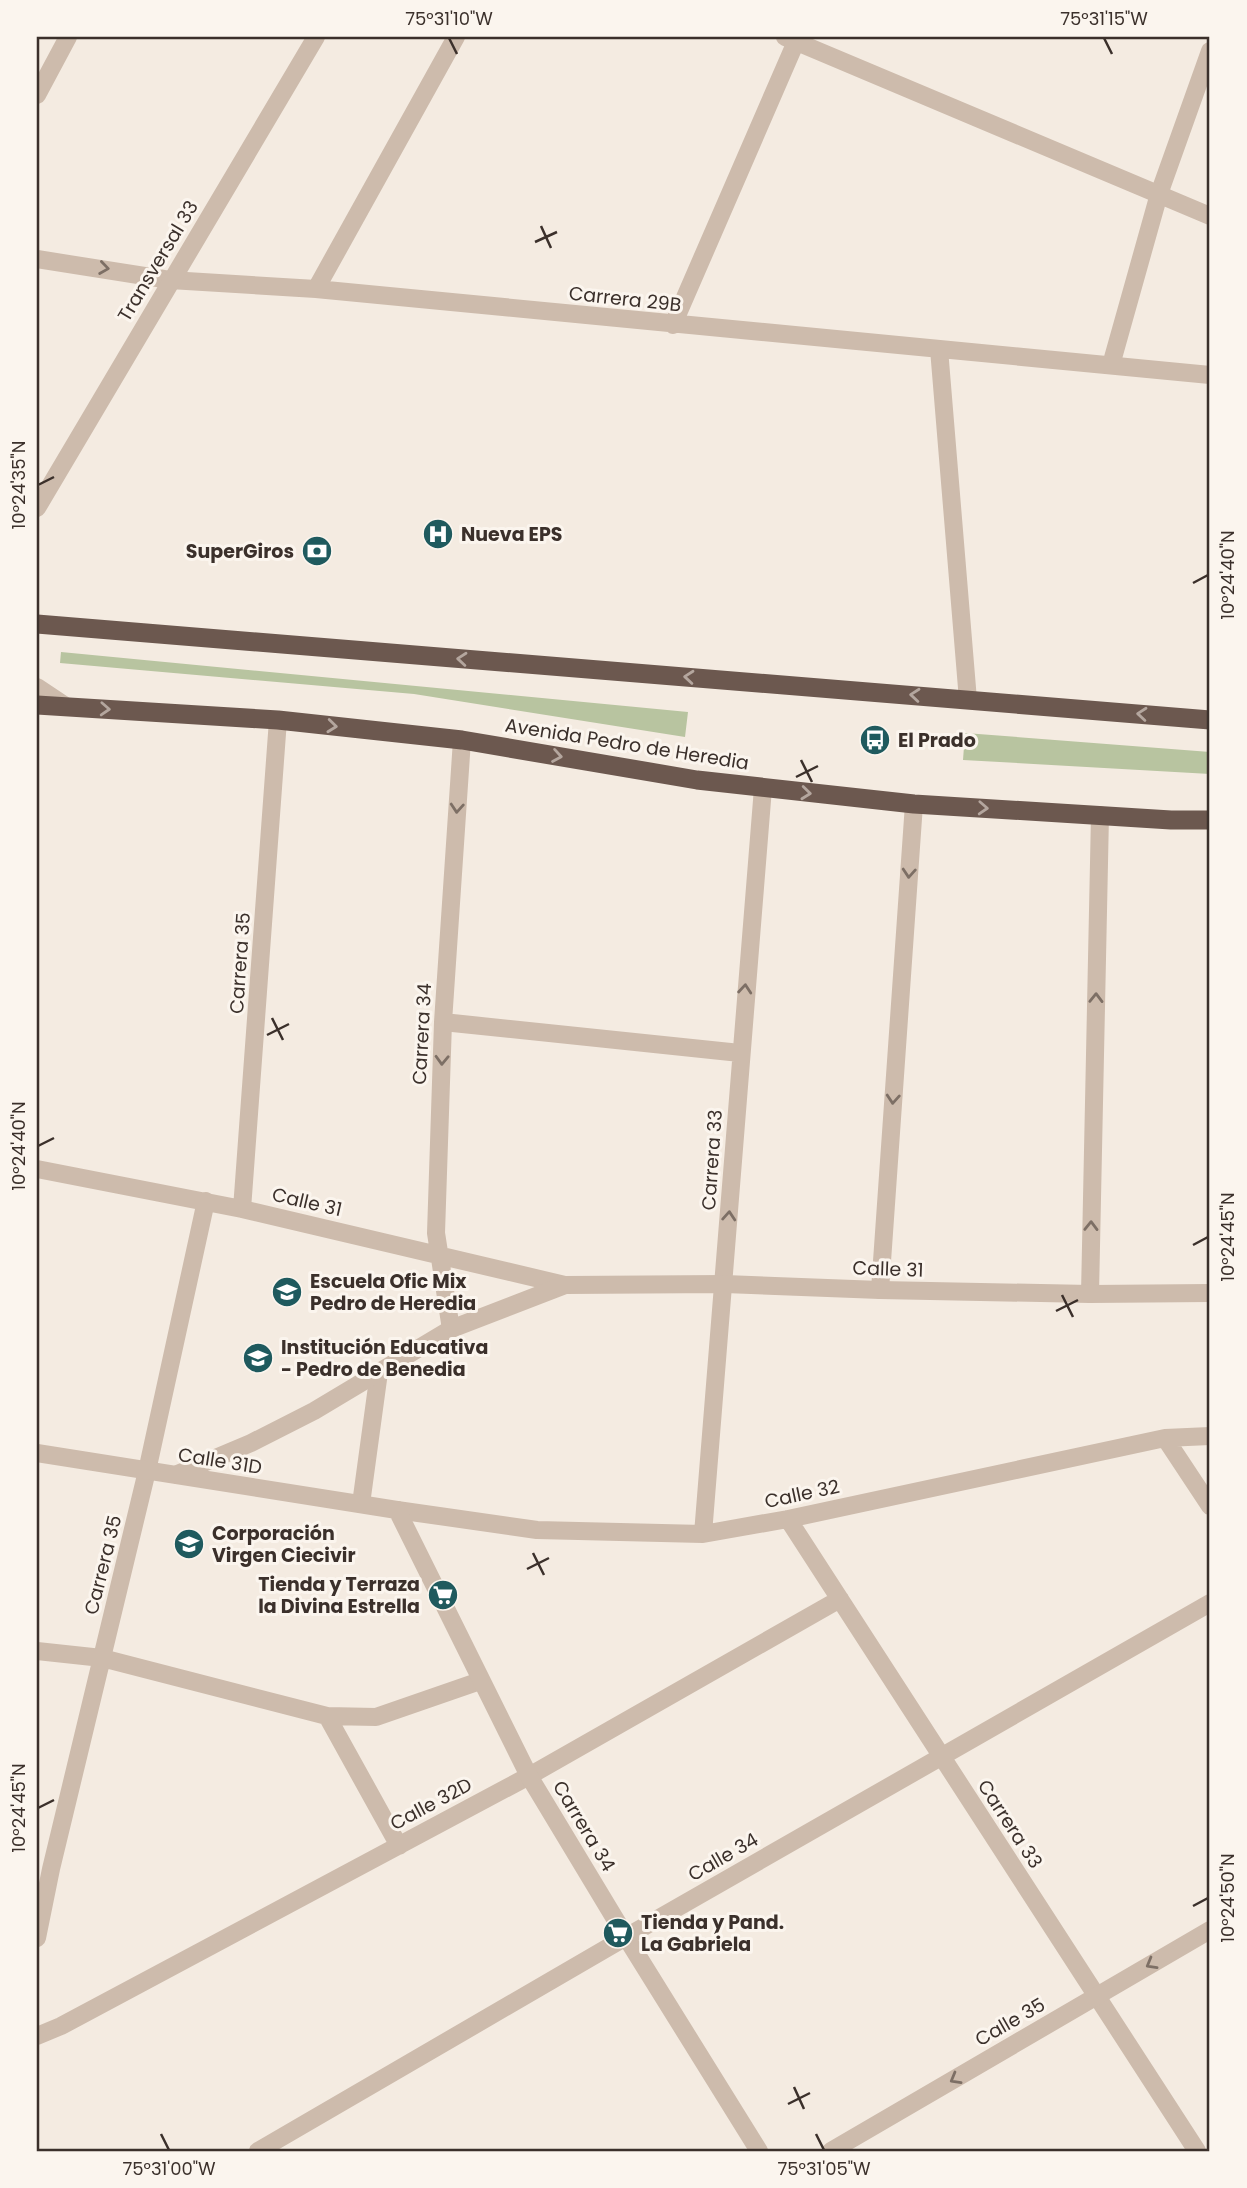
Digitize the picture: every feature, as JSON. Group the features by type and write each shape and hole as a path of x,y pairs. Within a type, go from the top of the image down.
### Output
{"highway":[{"path":"37,624 1210,720"},
{"name":"Avenida Pedro de Heredia","path":"37,705 278,720 461,740 684,778 915,804 1171,820 1210,820"},
{"path":"1171,820 1210,827"}],"street":[{"path":"37,95 68,37"},
{"name":"Transversal 33","path":"37,508 316,37"},
{"path":"316,289 456,37"},
{"path":"673,325 793,38 1210,216"},
{"path":"1111,365 1159,194 1210,51"},
{"name":"Carrera 29B","path":"37,259 170,280 316,289 1210,375"},
{"path":"939,349 968,700"},
{"path":"37,687 67,707"},
{"name":"Carrera 35","path":"242,1209 278,720"},
{"name":"Carrera 34","path":"450,1329 436,1233 443,1022 461,740"},
{"name":"Carrera 33","path":"703,1534 763,788"},
{"path":"880,1290 915,804"},
{"path":"1090,1294 1100,815"},
{"path":"443,1022 740,1052"},
{"name":"Calle 31","path":"37,1169 206,1201 565,1285 725,1284 1090,1294 1210,1293"},
{"name":"Carrera 35","path":"37,1938 44,1869 102,1658 147,1471 206,1201"},
{"name":"Calle 31","path":"174,1475 314,1411 450,1329 565,1285"},
{"path":"361,1504 379,1372"},
{"name":"Calle 32","path":"397,1510 537,1530 703,1534 788,1519 1166,1438 1210,1436"},
{"path":"1166,1438 1210,1506"},
{"name":"Calle 31D","path":"37,1453 397,1510"},
{"name":"Carrera 34","path":"397,1510 529,1776 759,2151"},
{"name":"Carrera 33","path":"788,1519 1197,2151"},
{"name":"Calle 32D","path":"37,2036 61,2026 529,1776 840,1599"},
{"name":"Calle 34","path":"258,2151 1210,1603"},
{"path":"37,1651 102,1658 327,1716 376,1717 480,1681"},
{"path":"327,1716 399,1846"},
{"name":"Calle 35","path":"831,2151 1210,1930"}],"green space":[{"path":"61,652 688,712 685,737 414,694 60,663"},
{"path":"965,733 1210,752 1210,774 963,760"}],"place":[{"name":"Nueva EPS","path":"438,534"},
{"name":"SuperGiros","path":"317,551"},
{"name":"El Prado","path":"875,740"},
{"name":"Escuela Ofic Mix Pedro de Heredia","path":"287,1292"},
{"name":"Institución Educativa - Pedro de Benedia","path":"258,1358"},
{"name":"Corporación Virgen Ciecivir","path":"189,1544"},
{"name":"Tienda y Terraza la Divina Estrella","path":"443,1595"},
{"name":"Tienda y Pand. La Gabriela","path":"618,1933"}]}
